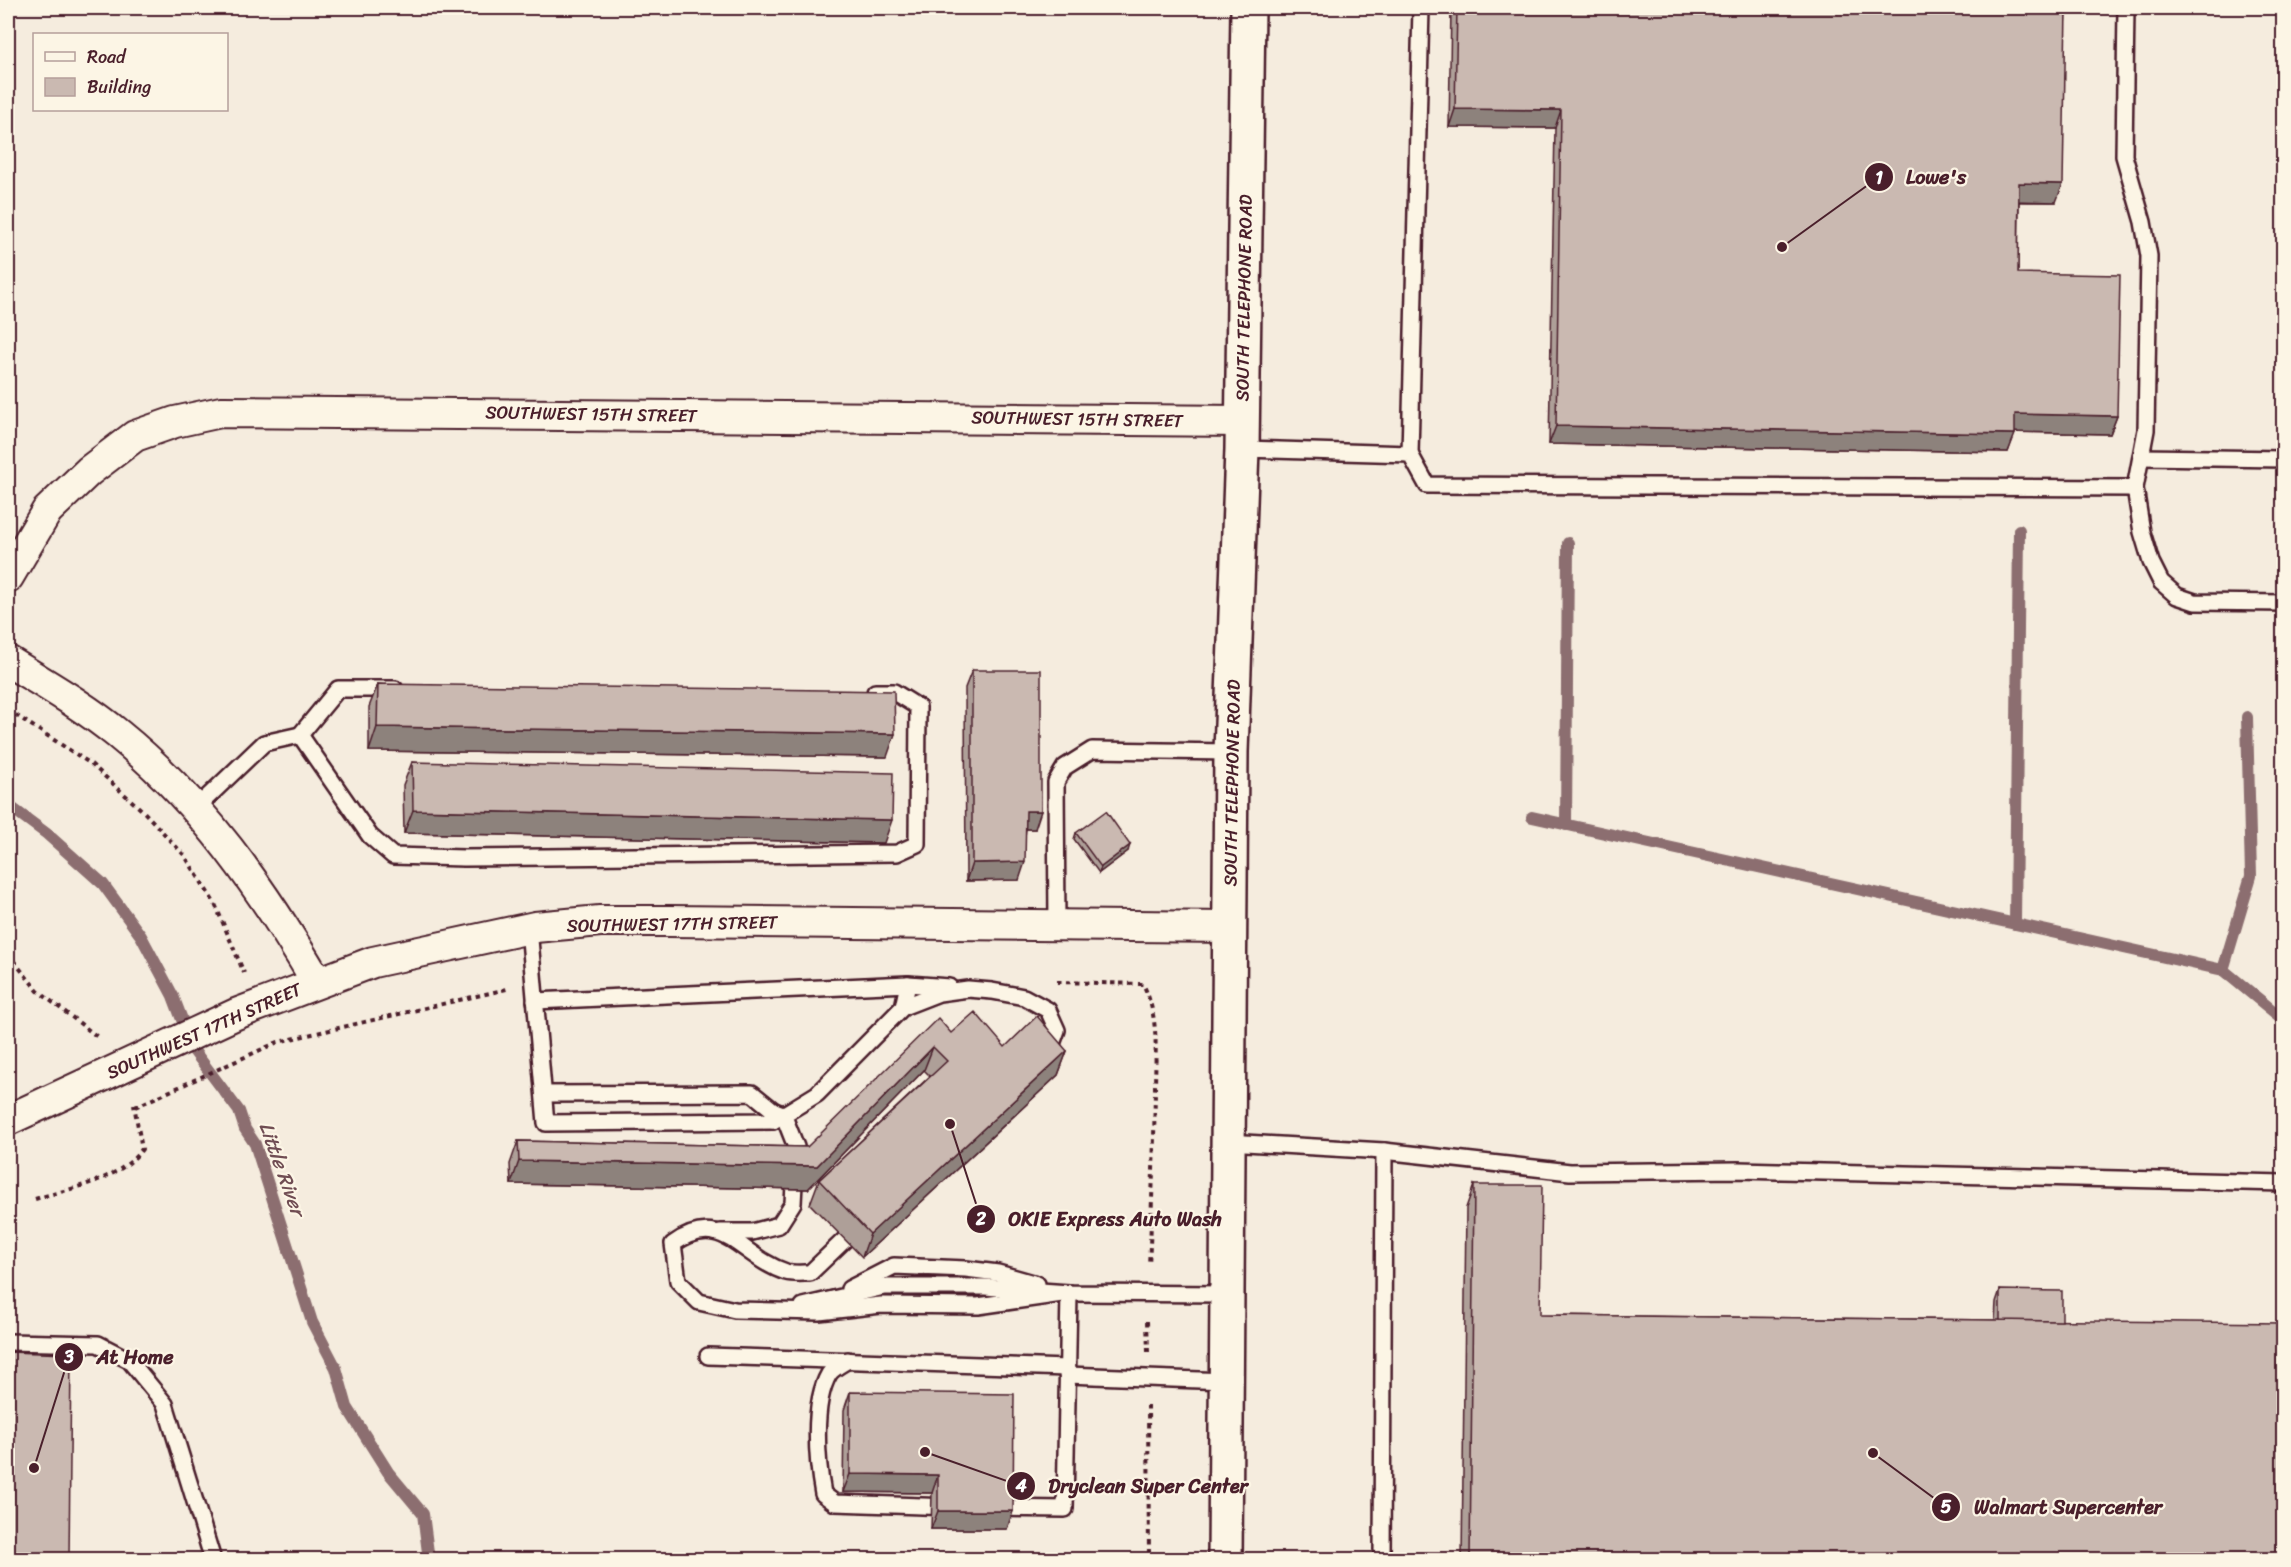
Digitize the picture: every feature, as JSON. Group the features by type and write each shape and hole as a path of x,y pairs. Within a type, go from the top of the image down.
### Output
{"main road":[{"name":"SOUTH TELEPHONE ROAD","path":"1225,1560 1231,752 1242,435 1248,8"}],"street":[{"name":"SOUTHWEST 15TH STREET","path":"8,577 47,511 89,471 135,436 175,422 221,412 277,411 1242,435"},
{"path":"8,661 118,733 169,781 221,837 276,912 317,982"},
{"name":"SOUTHWEST 17TH STREET","path":"8,1120 246,1009 317,982 373,962 529,928 600,921 1230,927"}],"lane":[{"path":"1421,8 1410,453 1427,485 2135,488"},
{"path":"2126,8 2124,156 2143,222 2149,256 2146,430 2135,488 2142,532 2151,562 2161,582 2177,596 2195,602 2283,603"},
{"path":"1242,435 1410,453"},
{"path":"2141,457 2283,459"},
{"path":"195,809 264,743 300,735 338,689 409,689"},
{"path":"300,735 370,836 393,856 464,858 897,853 917,844 918,707 894,692 859,692"},
{"path":"1057,925 1056,782 1065,767 1092,750 1231,752"},
{"path":"529,928 546,1123 777,1115 817,1094 903,1007 939,993 968,989"},
{"path":"535,1001 908,984 968,989 1024,997 1048,1010 1058,1030 1051,1053 1034,1068"},
{"path":"903,1007 908,984"},
{"path":"544,1094 752,1093 777,1115 796,1147 793,1203 779,1225 752,1232 691,1231 673,1244 678,1281 699,1302 735,1310 819,1312 881,1305 978,1306 1069,1293"},
{"path":"1228,1142 1384,1151 1570,1172 1738,1170 2283,1183"},
{"path":"1382,1560 1384,1151"},
{"path":"717,1232 763,1261 788,1273 810,1273 872,1214"},
{"path":"775,1311 884,1287 986,1287 1069,1293 1227,1294"},
{"path":"848,1360 831,1372 821,1394 818,1467 823,1494 835,1503 1065,1509 1069,1293"},
{"path":"8,1342 99,1344 129,1360 165,1404 213,1560"},
{"path":"708,1356 848,1360 1226,1381"}],"path":[{"path":"8,710 91,764 144,812 184,855 215,904 246,1009"},
{"path":"8,954 38,991 99,1037 120,1067 135,1107 142,1149 132,1163 104,1177 34,1199"},
{"path":"1050,981 1143,984 1151,1000 1156,1024 1155,1143 1147,1294 1149,1560"},
{"path":"135,1107 278,1042 534,983"}],"building":[{"path":"1457,8 2066,8 2063,184 2019,183 2018,273 2120,275 2117,416 2015,414 2015,434 1556,426 1561,110 1455,109"},
{"path":"972,670 1041,670 1041,811 1026,811 1025,862 972,863"},
{"path":"378,684 894,691 895,734 377,727"},
{"path":"412,762 893,773 892,820 413,810"},
{"path":"1106,811 1130,845 1101,867 1076,833"},
{"path":"975,1012 1005,1047 1037,1016 1067,1051 870,1234 819,1180 947,1061 933,1047 817,1166 519,1161 518,1141 807,1147 938,1018 951,1033"},
{"path":"1474,1185 1542,1185 1540,1315 2283,1323 2283,1560 1470,1560"},
{"path":"2000,1290 2062,1291 2062,1321 2000,1320"},
{"path":"8,1352 71,1354 69,1560 8,1560"},
{"path":"850,1392 1014,1394 1013,1511 938,1511 938,1475 850,1474"}],"waterway":[{"path":"2015,924 2019,530"},
{"path":"1566,825 1568,543"},
{"path":"2223,970 2251,876 2247,717"},
{"name":"Little River","path":"8,805 47,834 103,884 141,936 173,996 194,1051 239,1111 245,1129 255,1144 312,1322 336,1368 347,1407 388,1472 423,1514 429,1560"},
{"path":"1532,817 2223,970 2284,1020"}],"place":[{"name":"Lowe's","path":"1782,247"},
{"name":"OKIE Express Auto Wash","path":"950,1124"},
{"name":"Dryclean Super Center","path":"925,1452"},
{"name":"Walmart Supercenter","path":"1873,1453"},
{"name":"At Home","path":"34,1468"}]}
